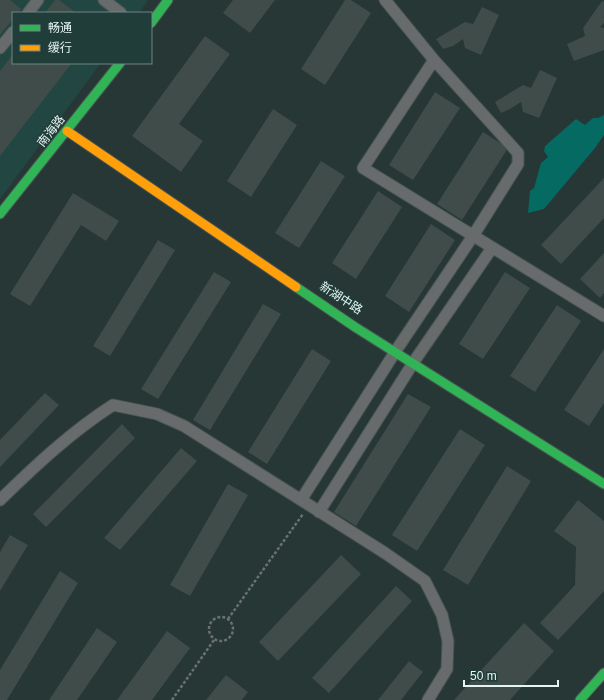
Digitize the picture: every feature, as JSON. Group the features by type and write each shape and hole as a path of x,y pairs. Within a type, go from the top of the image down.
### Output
{"street":[{"path":"29,12 38,0"},
{"path":"104,0 120,12"},
{"path":"152,22 168,0"},
{"path":"305,503 396,350 473,236 518,164 518,153 434,60 385,0"},
{"path":"0,48 12,33"},
{"path":"434,60 363,168 604,316"},
{"name":"南海路","path":"0,214 119,64"},
{"name":"新湖中路","path":"66,131 414,362 604,484"},
{"path":"320,512 414,362 492,248"},
{"path":"0,500 48,454 113,405 157,414 184,426 385,553 424,581 442,615 448,642 448,669 428,700"},
{"path":"580,700 604,673"}],"path":[{"path":"228,619 305,503"},
{"path":"220,617 228,619 233,626 230,638 223,642 211,638 208,630 210,623 220,617"},
{"path":"172,700 214,640"}],"shaded area":[{"path":"0,0 148,0 140,12 12,12 12,64 100,64 0,199"}],"water":[{"path":"604,115 604,135 595,148 544,209 528,213 530,191 534,188 541,163 548,157 544,151 545,146 576,119 585,125 593,118 598,118"}],"building":[{"path":"0,0 10,0 21,9 19,12 12,12 12,20 0,35"},
{"path":"55,0 59,0 75,12 46,12"},
{"path":"233,0 275,0 250,33 223,13"},
{"path":"345,0 351,0 371,13 325,85 301,69"},
{"path":"602,1 604,2 604,23 600,27 604,28 604,50 574,61 567,44 585,36 583,28"},
{"path":"482,7 499,15 481,55 465,48 463,39 453,46 443,49 436,39 465,22 473,24"},
{"path":"205,36 230,54 179,124 203,141 181,172 132,136"},
{"path":"12,55 12,64 71,64 0,156 0,71"},
{"path":"540,70 557,78 539,118 523,112 521,102 501,113 495,102 523,85 531,88"},
{"path":"435,92 460,108 413,180 389,165"},
{"path":"273,109 297,125 251,197 227,181"},
{"path":"483,132 508,148 462,220 437,204"},
{"path":"321,161 345,176 299,248 275,233"},
{"path":"604,178 604,218 561,264 541,245"},
{"path":"378,191 402,207 356,279 332,263"},
{"path":"73,193 119,221 106,241 81,225 30,306 10,294"},
{"path":"431,224 455,240 409,312 385,296"},
{"path":"158,240 175,250 110,356 93,346"},
{"path":"604,253 604,293 600,298 580,279"},
{"path":"214,272 231,282 158,399 141,389"},
{"path":"505,272 530,288 483,359 459,344"},
{"path":"263,304 281,314 210,430 193,420"},
{"path":"557,305 581,321 535,392 510,376"},
{"path":"312,349 331,361 267,464 248,452"},
{"path":"604,349 604,403 589,426 564,410"},
{"path":"45,393 59,405 0,467 0,440"},
{"path":"408,394 431,407 356,526 334,512"},
{"path":"122,424 135,438 46,527 33,514"},
{"path":"460,429 485,445 417,551 392,535"},
{"path":"181,448 197,461 120,550 104,538"},
{"path":"507,466 531,481 468,585 443,570"},
{"path":"228,484 248,495 190,596 170,585"},
{"path":"578,500 604,521 604,591 558,640 540,623 575,585 576,547 554,531"},
{"path":"10,535 28,545 0,591 0,552"},
{"path":"341,555 361,574 278,661 259,642"},
{"path":"60,571 78,583 7,700 0,700 0,670"},
{"path":"396,586 412,601 329,693 312,678"},
{"path":"524,623 554,651 510,700 454,700"},
{"path":"97,628 117,642 77,700 49,700"},
{"path":"167,631 190,648 152,700 117,700"},
{"path":"409,661 423,672 401,700 378,700"},
{"path":"226,675 248,692 242,700 206,700"}],"traffic: fast":[{"path":"152,22 168,0"},
{"path":"0,214 119,64"},
{"path":"296,287 355,327 604,484"},
{"path":"580,700 604,673"}],"traffic: slow":[{"path":"67,131 296,287"}]}
